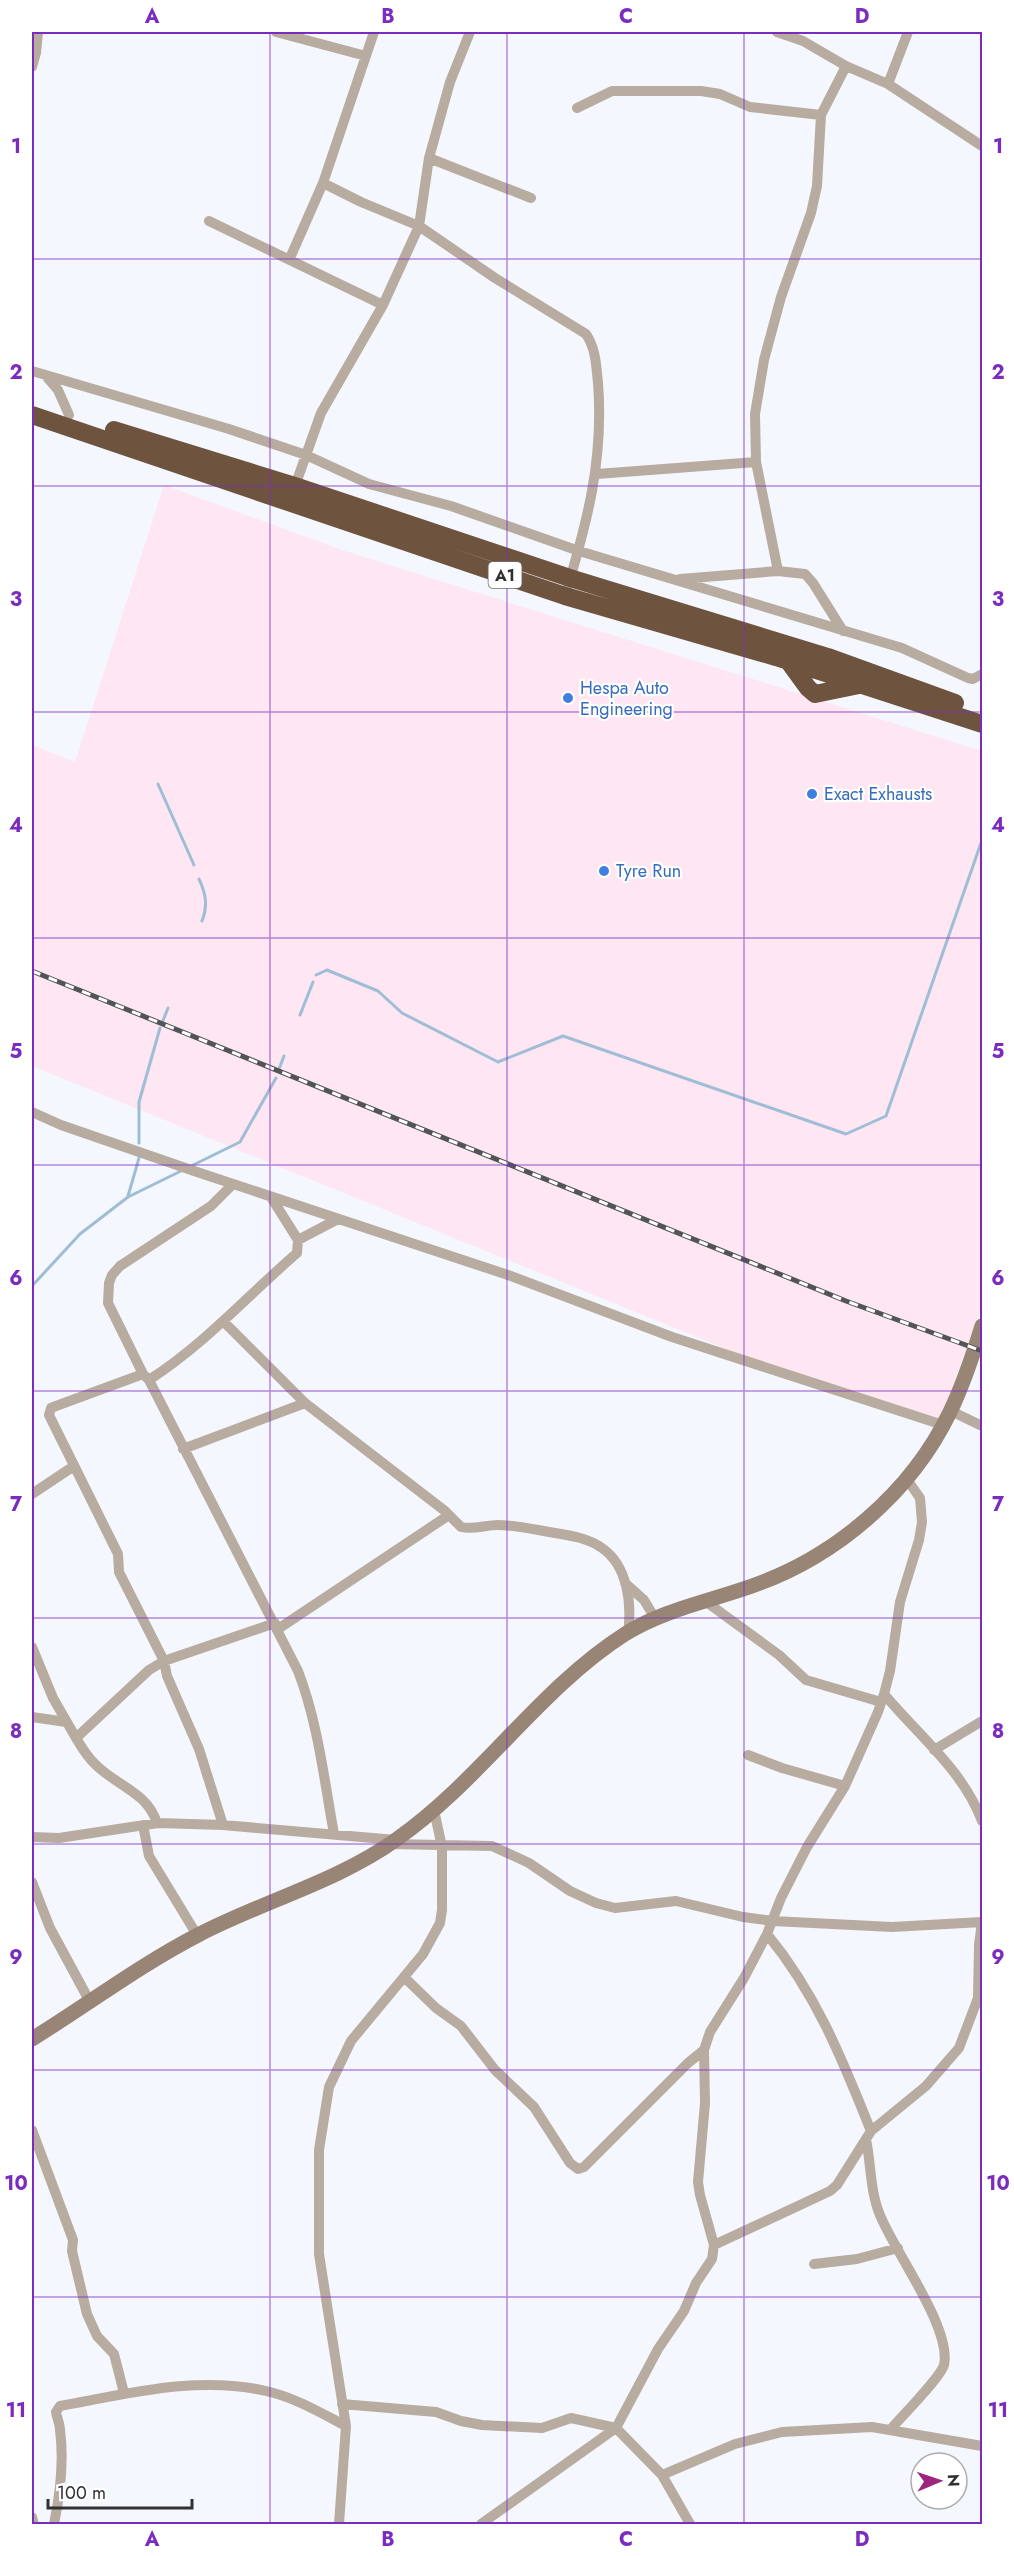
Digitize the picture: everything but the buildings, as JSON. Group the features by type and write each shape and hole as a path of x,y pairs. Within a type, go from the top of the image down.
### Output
{"highway":[{"name":"A1","path":"32,406 69,415 296,486 570,578 828,657 982,713"},
{"name":"A1","path":"32,415 565,596 789,662 982,724"}],"street":[{"path":"32,68 38,32"},
{"path":"276,32 366,56"},
{"path":"290,258 323,183 374,32"},
{"path":"296,486 321,413 383,305 420,226 429,158 450,82 470,32"},
{"path":"777,32 802,41 846,66 888,84 982,146"},
{"path":"888,84 908,32"},
{"path":"778,572 756,462 755,414 762,370 781,297 817,186 821,115 846,66"},
{"path":"577,108 612,91 701,91 720,94 750,107 821,115"},
{"path":"429,158 531,198"},
{"path":"323,183 361,202 420,226 495,278 586,334 595,353 599,400 597,474 579,552 565,596"},
{"path":"209,221 290,258 383,305"},
{"path":"32,366 46,376 58,390 69,415"},
{"path":"32,371 183,414 306,454 369,484 451,506 579,552 902,648 968,678 973,679 982,675"},
{"path":"597,474 756,462"},
{"path":"674,580 778,572 808,576 843,631"},
{"path":"32,1113 196,1172 508,1275 672,1337 947,1418 982,1426"},
{"path":"233,1184 211,1206 111,1275 107,1291 108,1303 277,1626 309,1697 334,1834"},
{"path":"223,1825 199,1749 167,1676 164,1661 119,1572 118,1554 50,1419 51,1408 146,1377 182,1358 297,1253 298,1240 271,1197"},
{"path":"298,1240 338,1219"},
{"path":"224,1322 305,1403 449,1515 461,1527 468,1529 496,1525 578,1537 602,1548 615,1563 625,1583 630,1607 628,1633"},
{"path":"32,2039 197,1935 346,1870 393,1842 434,1810 593,1657 628,1633 705,1600 777,1576 826,1550 873,1514 906,1478 947,1418 982,1326"},
{"path":"183,1449 305,1403"},
{"path":"32,1494 74,1466"},
{"path":"481,2524 616,2428 658,2349 684,2311 696,2283 712,2259 714,2245 698,2182 705,2103 704,2050 713,2024 744,1978 773,1921 780,1898 807,1847 845,1786 883,1698 890,1671 898,1611 922,1522 920,1498 906,1478"},
{"path":"76,1738 149,1670 164,1661 277,1626 449,1515"},
{"path":"625,1583 644,1599 656,1620"},
{"path":"705,1600 779,1655 806,1680 883,1698 967,1787 982,1821"},
{"path":"32,1647 52,1698 83,1750 97,1766 152,1809 157,1823"},
{"path":"32,1717 66,1722"},
{"path":"934,1750 982,1721"},
{"path":"748,1755 782,1768 845,1786"},
{"path":"339,2524 346,2426 319,2254 319,2150 329,2087 351,2041 423,1954 440,1923 442,1846 434,1810"},
{"path":"32,1837 59,1838 157,1823 223,1825 442,1846 478,1844 506,1850 570,1891 604,1906 615,1908 676,1901 743,1917 773,1921 892,1927 982,1922 980,1993 959,2048 945,2066 926,2086 869,2135 837,2185 830,2191 714,2245"},
{"path":"143,1826 149,1856 197,1935"},
{"path":"32,1882 50,1928 90,2002"},
{"path":"767,1934 791,1963 814,2001 848,2074 869,2135 880,2215 938,2329 945,2356 939,2374 891,2428"},
{"path":"404,1977 436,2008 461,2026 495,2070 534,2107 570,2163 578,2169 584,2167 688,2062 704,2050"},
{"path":"32,2130 73,2240 72,2251 87,2314 97,2336 114,2354 124,2393"},
{"path":"814,2264 866,2258 898,2248"},
{"path":"54,2524 58,2503 61,2454 56,2408 124,2393 195,2386 253,2388 299,2403 346,2426"},
{"path":"342,2404 436,2412 461,2421 482,2425 542,2428 571,2418 616,2428 662,2475 690,2524"},
{"path":"662,2475 735,2444 771,2435 872,2427 891,2428 982,2445"},
{"path":"32,2517 34,2524"}],"shaded area":[{"path":"164,485 342,550 982,751 982,1307 940,1419 741,1355 32,1066 32,745 75,762"}],"waterway":[{"path":"158,784 194,865"},
{"path":"316,975 327,970 378,991 402,1013 498,1062 563,1036 846,1134 886,1116 982,840"},
{"path":"199,879 205,900 202,921"},
{"path":"300,1015 313,982"},
{"path":"162,1023 168,1008"},
{"path":"139,1143 139,1102 160,1028"},
{"path":"279,1069 284,1056"},
{"path":"189,1167 240,1142 276,1078"},
{"path":"128,1196 139,1158"},
{"path":"32,1286 80,1234 128,1197 183,1170"}],"railway":[{"path":"32,971 846,1301 982,1351"}],"place":[{"name":"Hespa Auto Engineering","path":"568,698"},
{"name":"Exact Exhausts","path":"812,794"},
{"name":"Tyre Run","path":"604,871"}]}
